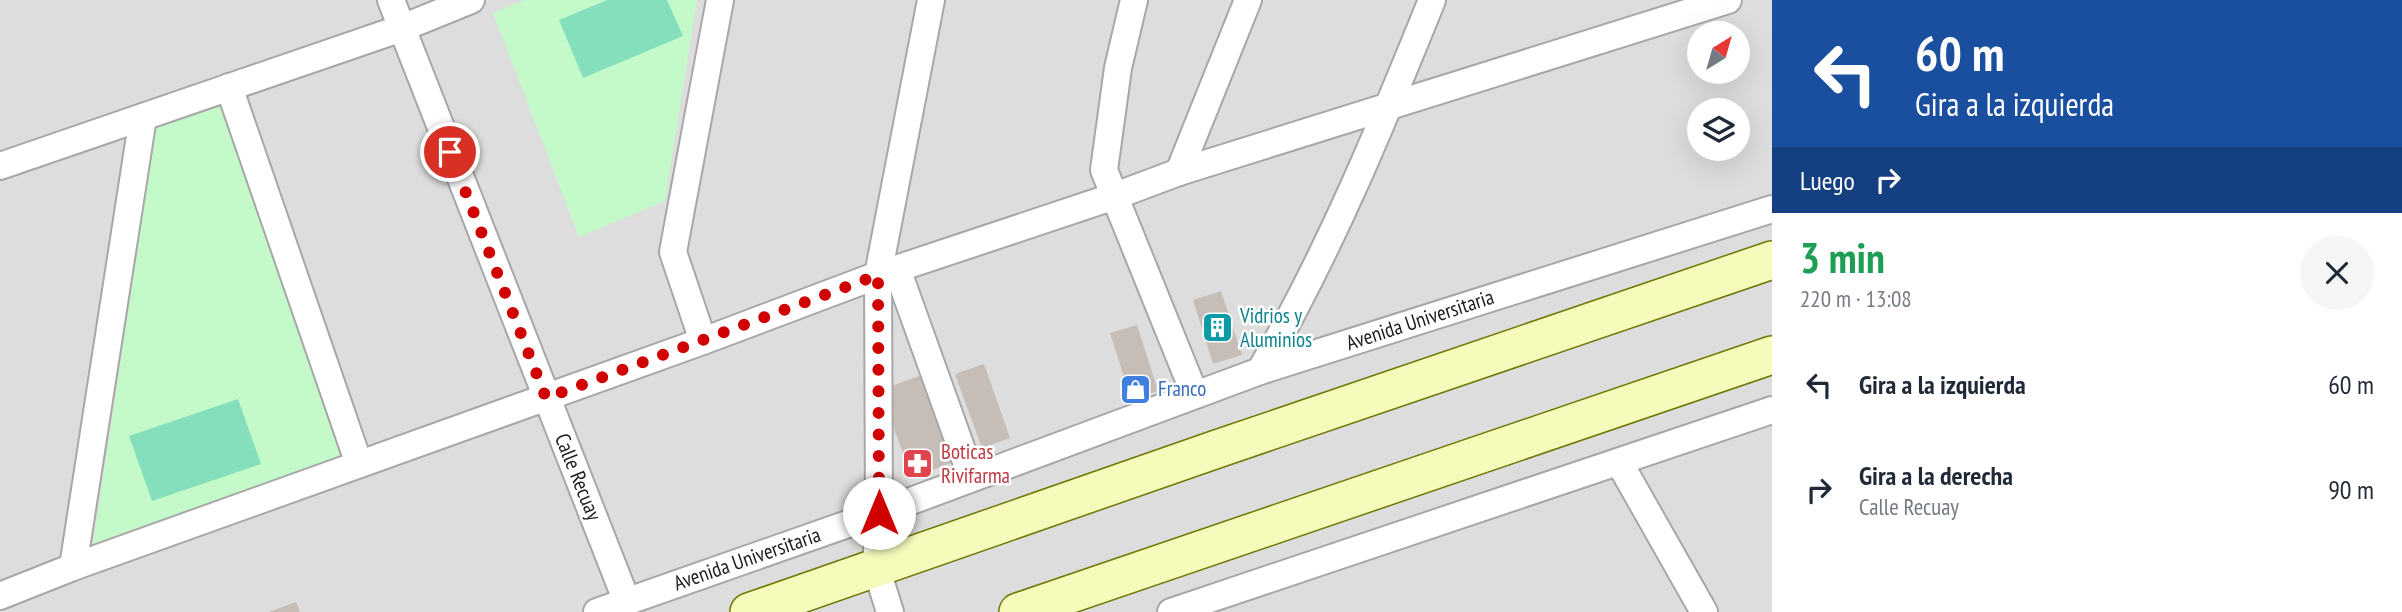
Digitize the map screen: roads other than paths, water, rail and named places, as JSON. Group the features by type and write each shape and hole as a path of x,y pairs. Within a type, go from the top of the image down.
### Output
{"main road":[{"path":"749,612 1772,260"},
{"path":"1018,612 1772,355"}],"street":[{"name":"Calle Recuay","path":"390,0 627,602"},
{"path":"0,166 402,29 471,0"},
{"path":"703,341 673,252 720,0"},
{"path":"890,612 876,567 888,272 931,0"},
{"path":"1134,0 1118,68 1104,170 1195,395"},
{"path":"1179,172 1248,0"},
{"path":"1260,371 1287,324 1335,227 1432,0"},
{"path":"0,596 73,567 888,272 1179,172 1728,0"},
{"path":"229,87 359,464"},
{"path":"73,567 143,117"},
{"name":"Avenida Universitaria","path":"597,612 879,513 1260,371 1772,209"},
{"path":"888,272 972,478"},
{"path":"1171,612 1772,410"},
{"path":"1619,462 1704,612"}],"place":[{"name":"Vidrios y Aluminios","path":"1217,328"},
{"name":"Franco","path":"1135,389"},
{"name":"Boticas Rivifarma","path":"918,464"}]}
